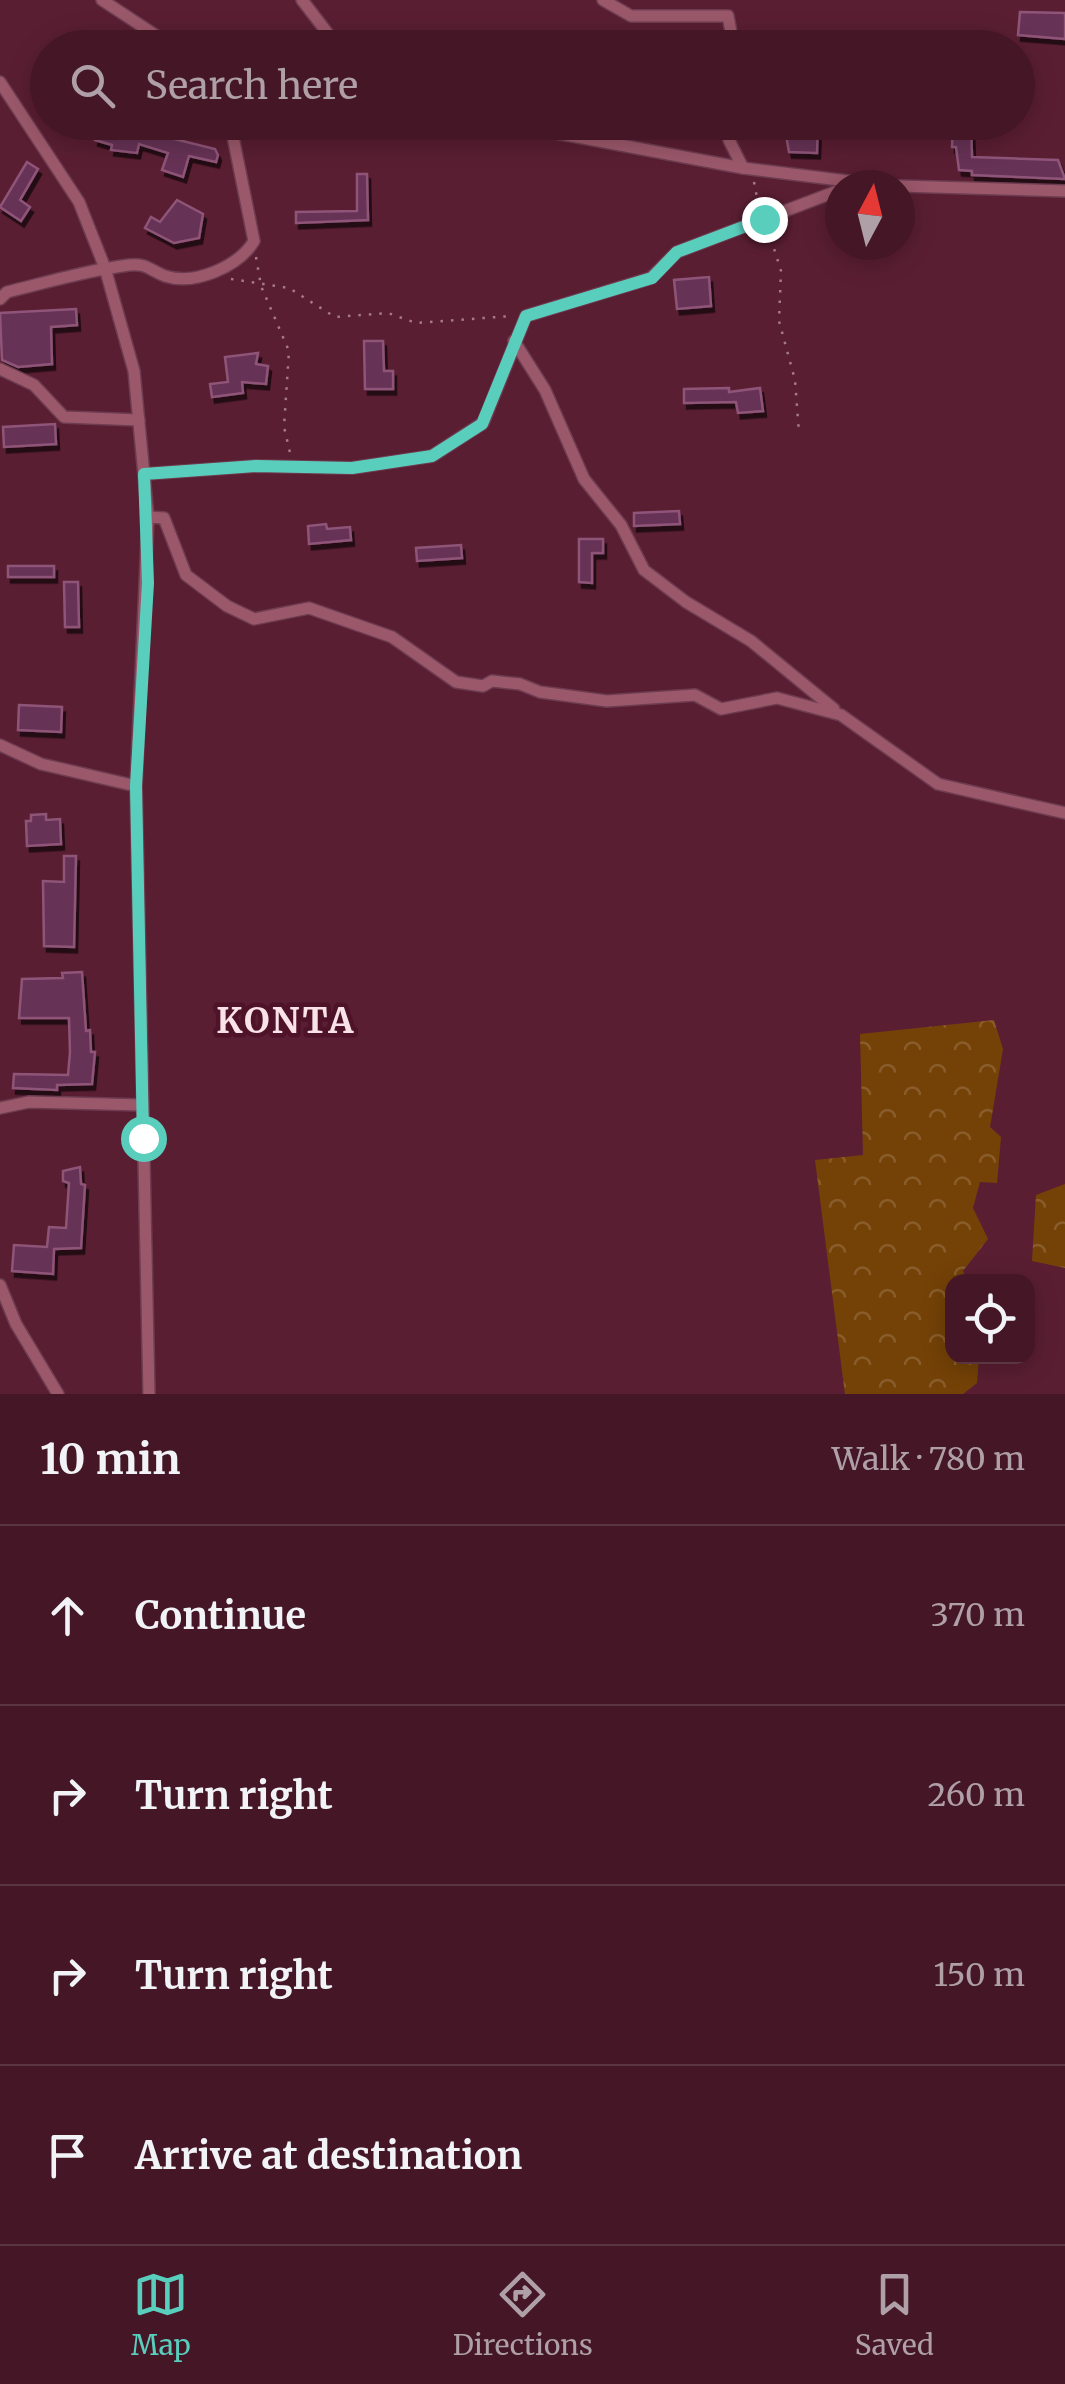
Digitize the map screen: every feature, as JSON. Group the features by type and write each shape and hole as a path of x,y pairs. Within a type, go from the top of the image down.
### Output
{"street":[{"path":"102,0 148,30"},
{"path":"302,0 325,30"},
{"path":"602,0 631,16 728,16"},
{"path":"725,0 731,30"},
{"path":"0,82 30,128"},
{"path":"38,140 79,202 105,268 134,371 140,420 148,518 148,583 136,786 149,1394"},
{"path":"0,299 7,292 105,268 144,264 168,277 210,274 244,256 254,241 234,140"},
{"path":"595,140 825,180"},
{"path":"729,140 748,168"},
{"path":"915,186 1065,191"},
{"path":"144,474 352,468 432,456 482,424 526,316 652,278 677,252 825,196"},
{"path":"514,341 545,390 584,479 621,524 644,570 751,641 841,715 938,784 1065,813"},
{"path":"0,369 34,384 64,417 140,420"},
{"path":"148,518 164,518 186,575 227,606 254,619 309,608 392,637 456,682 483,686 492,681 520,684 540,692 608,701 695,695 721,709 776,698 841,715"},
{"path":"0,745 41,764 136,786"},
{"path":"0,1108 29,1102 142,1105"},
{"path":"0,1285 16,1324 58,1394"}],"path":[{"path":"748,168 782,271 779,321 795,380 799,433"},
{"path":"254,241 262,286 289,351 284,372 284,426 294,467"},
{"path":"210,274 289,288 335,318 388,313 416,323 526,316"}],"green space":[{"path":"994,1020 1003,1049 990,1127 1001,1137 997,1183 980,1182 973,1208 988,1239 964,1274 945,1274 945,1364 978,1364 977,1383 963,1394 845,1394 815,1160 863,1155 860,1034"},
{"path":"1065,1184 1065,1268 1032,1261 1036,1195"}],"building":[{"path":"1020,12 1065,13 1065,39 1035,36 1035,30 1018,30"},
{"path":"95,140 179,140 215,149 218,155 216,162 189,156 183,177 162,170 168,153 139,144 137,153 111,150 112,145"},
{"path":"787,140 817,140 817,153 789,152"},
{"path":"952,140 972,140 972,157 1058,160 1065,179 972,175 972,171 959,170 956,147 952,147"},
{"path":"27,162 38,169 20,200 30,207 21,221 0,207"},
{"path":"357,174 367,174 368,220 296,223 296,212 357,211"},
{"path":"177,200 203,214 199,238 174,243 145,228 151,217 160,222"},
{"path":"709,277 711,306 677,309 674,280"},
{"path":"76,309 77,325 51,327 52,364 18,367 2,360 0,313"},
{"path":"364,341 383,341 384,371 393,371 393,389 365,389"},
{"path":"258,353 256,364 268,366 266,384 242,382 243,393 212,397 210,384 228,382 225,357"},
{"path":"729,388 729,392 760,388 763,411 738,413 736,402 684,403 684,389"},
{"path":"55,424 56,444 4,447 3,427"},
{"path":"679,511 680,524 634,526 634,513"},
{"path":"326,524 327,529 350,527 351,540 309,544 308,526"},
{"path":"579,539 603,539 603,553 592,553 592,583 579,582"},
{"path":"461,545 462,558 417,561 416,548"},
{"path":"8,566 54,566 54,577 8,577"},
{"path":"64,582 78,582 79,627 65,627"},
{"path":"19,705 62,707 61,732 18,730"},
{"path":"46,814 46,820 60,819 61,844 27,846 26,821 31,821 31,815"},
{"path":"64,856 76,856 74,947 44,946 43,881 64,882"},
{"path":"82,972 86,1031 90,1030 91,1052 95,1052 92,1084 57,1085 57,1090 13,1088 14,1074 68,1075 70,1052 69,1018 19,1018 22,979 63,978 62,973"},
{"path":"80,1167 81,1184 85,1185 81,1248 54,1249 53,1274 12,1271 14,1245 47,1247 49,1227 66,1228 69,1183 63,1181 63,1171"}],"district":[{"name":"KONTA","path":"286,1021"}],"route":[{"path":"143,1138 136,786 148,583 144,474 256,466 352,468 432,456 482,424 526,316 652,278 677,252 764,219"}]}
